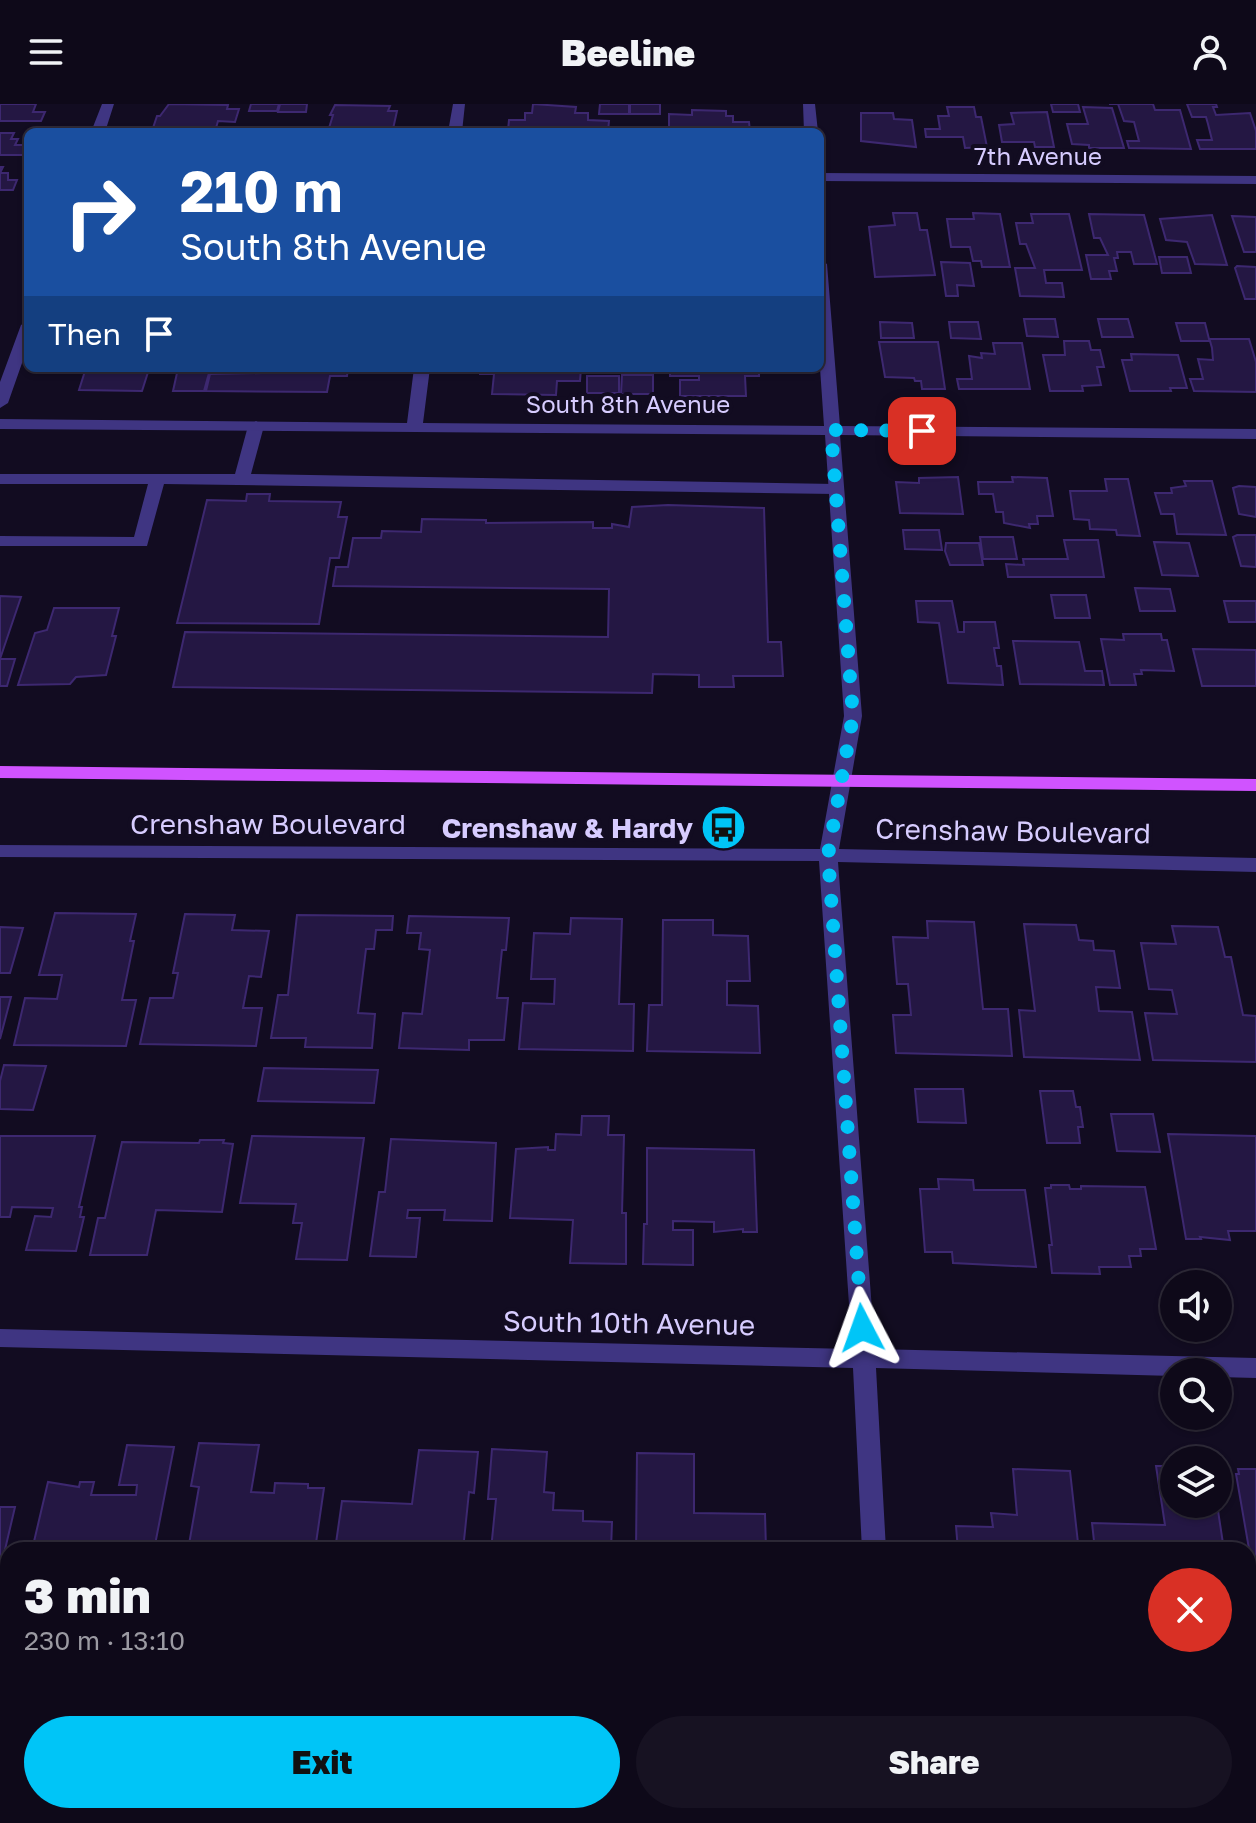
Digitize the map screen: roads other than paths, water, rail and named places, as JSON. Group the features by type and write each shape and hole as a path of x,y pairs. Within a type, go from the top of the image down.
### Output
{"main road":[{"name":"Crenshaw Boulevard","path":"0,772 1256,785"}],"street":[{"path":"99,128 108,104"},
{"path":"456,128 459,104"},
{"path":"809,104 811,128"},
{"name":"7th Avenue","path":"824,177 1256,180"},
{"path":"824,324 853,716 828,855 864,1359 874,1542"},
{"path":"0,403 24,336"},
{"path":"414,428 421,372"},
{"name":"South 8th Avenue","path":"0,424 1256,434"},
{"path":"242,479 256,426"},
{"path":"0,479 242,479 835,489"},
{"path":"0,541 141,542 157,479"},
{"name":"Crenshaw Boulevard","path":"0,851 828,855 1256,865"},
{"name":"South 10th Avenue","path":"0,1338 1256,1368"}],"place":[{"name":"Crenshaw & Hardy","path":"724,828"}]}
